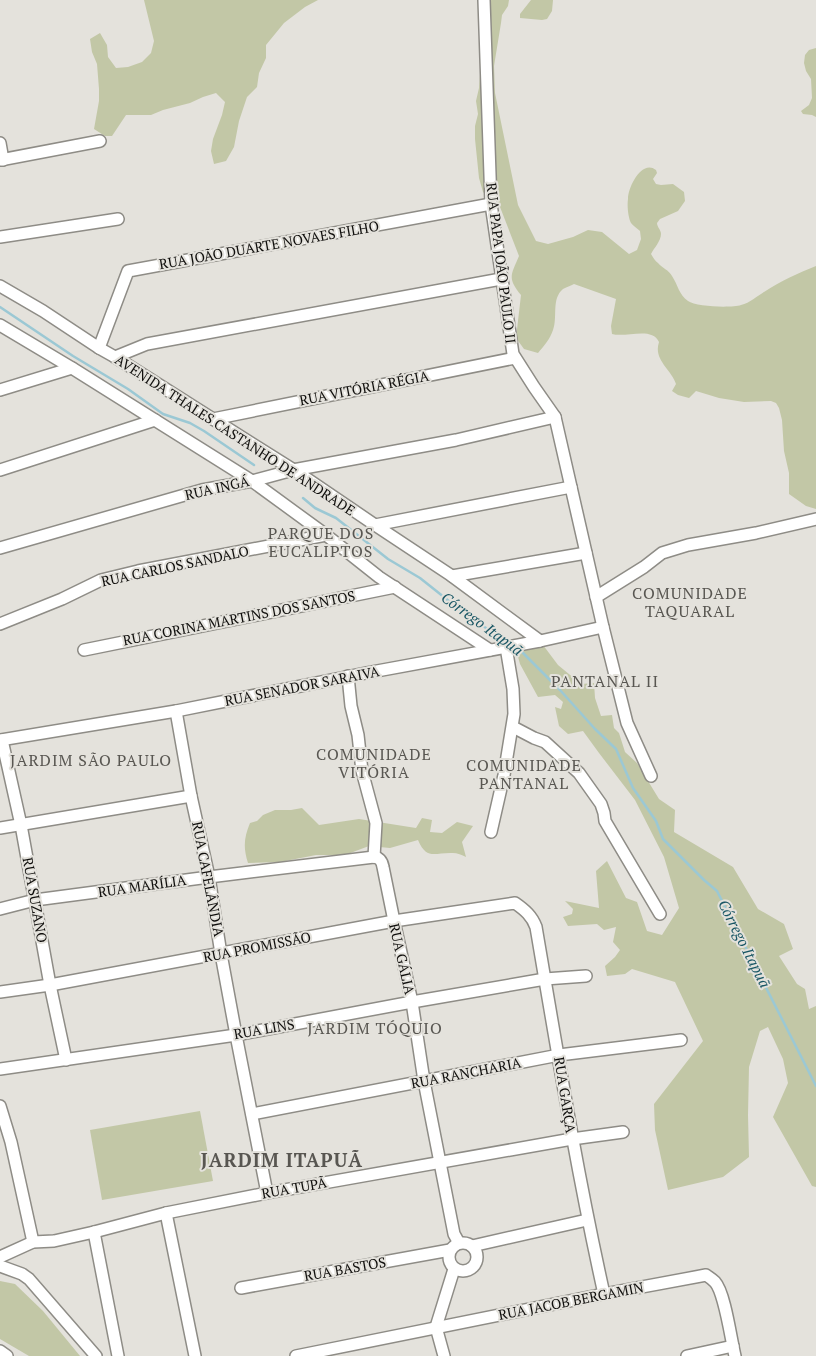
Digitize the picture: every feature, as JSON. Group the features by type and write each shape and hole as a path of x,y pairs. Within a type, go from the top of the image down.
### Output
{"street":[{"name":"RUA PAPA JOÃO PAULO II","path":"484,0 491,204 513,354 555,417 627,723 651,776"},
{"path":"0,144 2,160 100,141"},
{"name":"RUA JOÃO DUARTE NOVAES FILHO","path":"98,348 128,271 491,204"},
{"path":"0,237 118,219"},
{"path":"115,357 147,344 501,279"},
{"name":"AVENIDA THALES CASTANHO DE ANDRADE","path":"0,286 43,311 98,348 294,470 452,576 540,641"},
{"path":"0,325 252,481 380,577 490,650"},
{"name":"RUA VITÓRIA RÉGIA","path":"213,419 515,358"},
{"path":"0,390 72,368"},
{"name":"RUA INGÁ","path":"0,548 202,490 252,481 294,470 456,440 555,417"},
{"path":"0,470 155,420"},
{"path":"374,525 571,487"},
{"path":"596,597 644,567 662,553 688,545 756,533 816,519"},
{"name":"RUA CARLOS SANDALO","path":"0,624 62,599 101,580 138,571 326,535"},
{"path":"452,576 586,553"},
{"name":"RUA CORINA MARTINS DOS SANTOS","path":"84,650 395,587"},
{"name":"RUA SENADOR SARAIVA","path":"1,740 176,711 348,676 540,641 603,627"},
{"path":"491,832 513,727 513,689 506,647"},
{"path":"348,676 362,771 376,823 374,857"},
{"name":"RUA CAFELÂNDIA","path":"176,711 191,796 209,877 236,1035 268,1193"},
{"path":"513,727 545,742 579,773 601,804 605,821 660,914"},
{"name":"RUA SUZANO","path":"1,740 21,825 50,985 66,1060"},
{"path":"0,828 191,796"},
{"name":"RUA MARÍLIA","path":"0,909 35,900 374,857"},
{"name":"RUA GÁLIA","path":"374,857 382,861 412,1002 424,1081 454,1234 454,1247"},
{"name":"RUA PROMISSÃO","path":"0,992 50,985 394,921 515,903"},
{"name":"RUA GARÇA","path":"515,903 524,909 533,920 536,928 587,1220 604,1294"},
{"name":"RUA LINS","path":"0,1069 236,1035 545,979 586,976"},
{"name":"RUA RANCHARIA","path":"252,1114 559,1055 681,1040"},
{"path":"0,1106 5,1143 33,1242"},
{"name":"RUA TUPÃ","path":"0,1257 33,1242 54,1241 94,1232 166,1212 572,1139 623,1132"},
{"path":"166,1212 195,1356"},
{"path":"472,1246 477,1254 473,1267 465,1272 454,1269 448,1258 454,1247 464,1243 472,1246 587,1220"},
{"path":"94,1232 118,1356"},
{"name":"RUA BASTOS","path":"241,1288 454,1247"},
{"path":"0,1266 22,1274 29,1279 96,1356"},
{"path":"444,1356 436,1327 454,1269"},
{"name":"RUA JACOB BERGAMIN","path":"296,1356 706,1275 716,1282 720,1290 734,1351"},
{"path":"0,1351 7,1356"},
{"path":"687,1356 734,1351"}],"green space":[{"path":"144,0 318,0 284,23 266,45 266,58 259,73 257,87 247,97 239,121 234,147 226,161 214,164 211,151 225,102 216,93 151,115 126,115 112,136 105,136 94,129 99,89 97,64 92,52 90,39 100,33 107,45 108,57 116,68 128,67 142,62 151,53 154,41"},
{"path":"483,0 509,0 508,6 502,15 494,66 495,93 518,205 536,241 548,244 573,237 588,230 602,232 629,254 637,250 641,239 640,231 632,224 628,214 630,188 641,171 651,168 656,170 657,173 653,179 656,184 673,184 684,192 685,201 678,211 660,219 657,223 661,237 651,254 671,274 681,293 688,301 698,305 741,305 796,274 816,266 816,509 806,506 789,494 789,473 784,451 782,420 776,403 771,401 744,402 719,398 696,391 689,398 678,395 672,391 676,384 660,359 658,354 659,342 656,337 645,333 612,334 611,326 616,299 574,284 559,293 553,330 549,339 538,353 524,349 516,338 521,295 512,280 512,276 519,256 500,207 483,192 479,178 475,139 475,126 478,114 476,101 481,62 479,49"},
{"path":"531,0 553,0 552,11 547,19 520,18 520,14"},
{"path":"816,48 816,117 803,114 801,111 809,105 812,98 811,79 804,63 805,55 809,50"},
{"path":"540,641 558,665 581,684 594,683 595,698 601,716 612,715 614,728 619,733 625,752 637,763 659,799 675,810 674,832 733,867 758,909 784,924 793,949 779,956 797,984 805,989 809,1009 816,1006 816,1187 812,1186 773,1117 788,1083 783,1059 768,1027 760,1031 749,1067 749,1157 723,1177 668,1190 655,1130 654,1104 703,1041 675,982 632,969 625,974 607,976 605,966 620,950 613,942 616,927 604,930 597,924 568,926 563,917 572,914 573,909 565,901 599,908 596,871 607,861 626,898 637,902 647,931 662,935 679,908 664,857 635,800 583,731 568,734 559,726 555,707 561,709 563,702 555,695 538,697 520,664 515,646"},
{"path":"302,808 319,825 359,819 416,828 422,818 432,820 430,832 442,833 457,822 473,826 462,842 466,857 455,853 428,853 421,847 418,840 390,848 369,846 345,855 316,855 280,862 248,863 245,843 250,823 275,810"},
{"path":"200,1111 213,1181 102,1200 90,1130"},
{"path":"0,1281 15,1284 43,1311 80,1356 29,1356 0,1339"}],"waterway":[{"path":"0,307 73,356 128,389 163,414 190,423 254,465"},
{"name":"Córrego Itapuã","path":"303,498 315,508 336,518 388,559 420,578 474,621 510,642"},
{"name":"Córrego Itapuã","path":"518,648 616,749 633,788 656,821 663,839 717,891 816,1086"}],"district":[{"name":"PARQUE DOS EUCALIPTOS","path":"321,542"},
{"name":"COMUNIDADE TAQUARAL","path":"690,602"},
{"name":"PANTANAL II","path":"605,681"},
{"name":"JARDIM SÃO PAULO","path":"91,760"},
{"name":"COMUNIDADE VITÓRIA","path":"374,763"},
{"name":"COMUNIDADE PANTANAL","path":"524,774"},
{"name":"JARDIM TÓQUIO","path":"375,1028"},
{"name":"JARDIM ITAPUÃ","path":"282,1160"}]}
